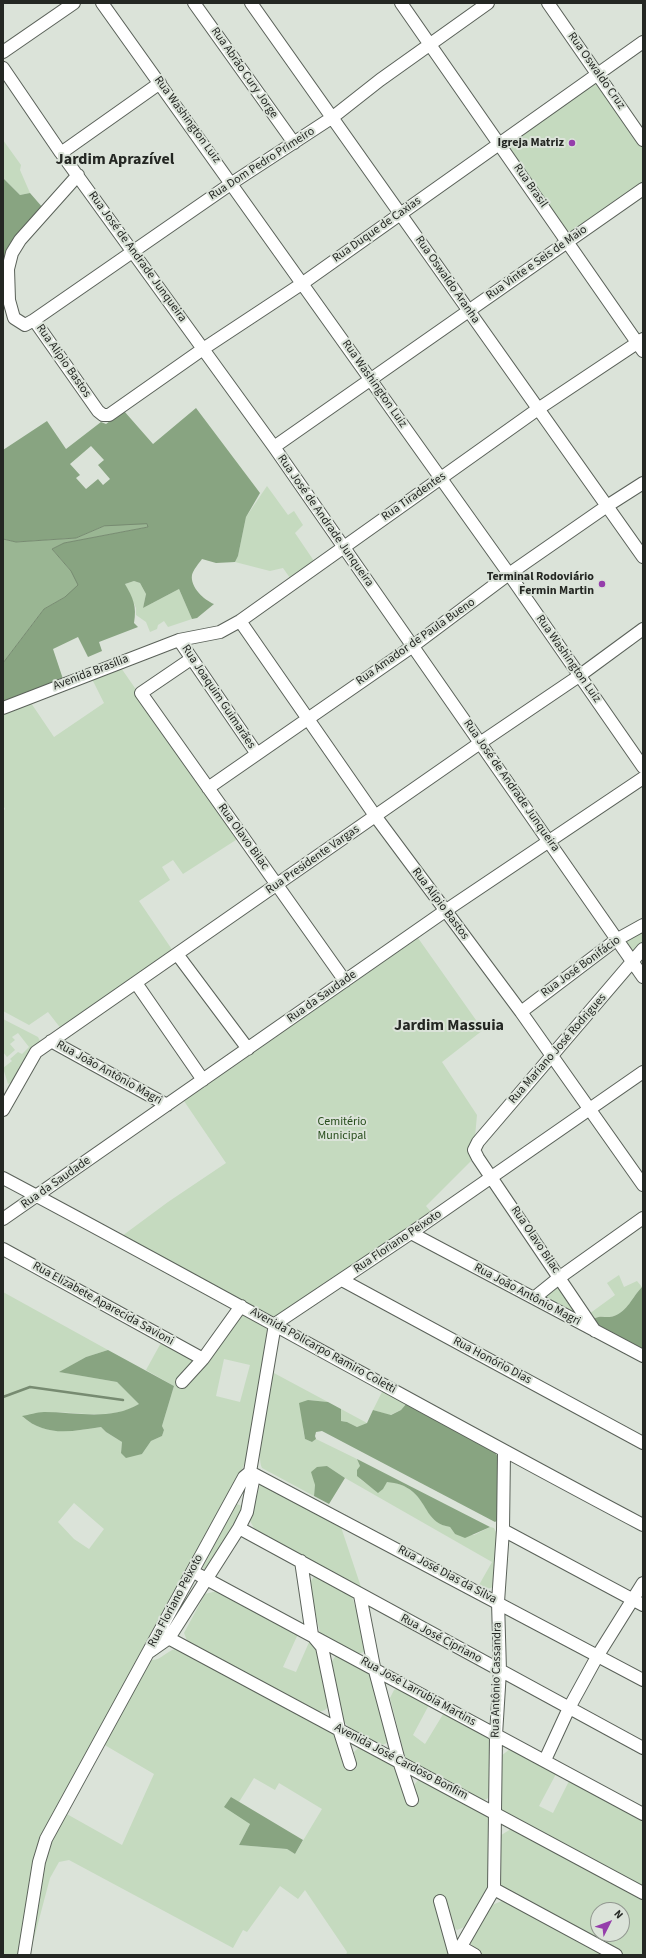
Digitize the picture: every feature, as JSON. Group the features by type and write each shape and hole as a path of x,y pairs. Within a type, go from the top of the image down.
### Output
{"street":[{"path":"3,52 74,3"},
{"name":"Rua Washington Luiz","path":"102,3 303,283 440,479 509,574 643,767"},
{"name":"Rua Abrão Cury Jorge","path":"194,3 294,143"},
{"name":"Rua Oswaldo Aranha","path":"251,3 643,557"},
{"name":"Rua Brasil","path":"401,3 641,344"},
{"name":"Rua Dom Pedro Primeiro","path":"34,320 232,183 333,117 380,80 488,3"},
{"name":"Rua Oswaldo Cruz","path":"548,3 643,140"},
{"name":"Rua Duque de Caxias","path":"109,415 202,349 303,283 401,214 499,142 643,42"},
{"name":"Rua José de Andrade Junqueira","path":"3,68 61,153 274,448 643,977"},
{"path":"61,153 160,83"},
{"name":"Rua Alipio Bastos","path":"78,175 20,240 12,253 8,269 11,310 14,318 19,323 25,325 34,320 98,411 103,415 109,415"},
{"name":"Rua Vinte e Seis de Maio","path":"274,448 370,379 643,189"},
{"name":"Rua Tiradentes","path":"179,640 220,632 240,622 538,409 641,344"},
{"name":"Rua Amador de Paula Bueno","path":"208,788 413,646 509,574 643,483"},
{"name":"Rua Alípio Bastos","path":"240,622 376,817 521,1012 643,1185"},
{"name":"Rua Presidente Vargas","path":"3,1110 36,1052 376,817 480,743 579,676 643,629"},
{"name":"Rua Joaquim Guimarães","path":"179,640 257,754"},
{"name":"Avenida Brasília","path":"3,708 179,640"},
{"name":"Rua Olavo Bilac","path":"191,659 141,693 345,981"},
{"name":"Rua da Saudade","path":"3,1219 445,911 643,778"},
{"name":"Rua José Bonifácio","path":"521,1012 616,940 643,925"},
{"name":"Rua Mariano José Rodrigues","path":"474,1150 478,1142 633,963 643,949"},
{"path":"177,954 248,1049"},
{"path":"136,983 204,1080"},
{"name":"Rua João Antônio Magri","path":"52,1041 167,1105"},
{"name":"Rua Floriano Peixoto","path":"24,1955 39,1862 46,1839 149,1652 184,1616 206,1578 239,1528 247,1512 253,1481 250,1472 275,1324 411,1233 643,1072"},
{"name":"Rua Olavo Bilac","path":"474,1150 595,1331"},
{"name":"Avenida Policarpo Ramiro Coletti","path":"3,1178 275,1324 504,1452 643,1525"},
{"path":"534,1298 560,1277 643,1218"},
{"name":"Rua João Antônio Magri","path":"411,1233 643,1356"},
{"name":"Rua Elizabete Aparecida Savioni","path":"3,1249 203,1360"},
{"name":"Rua Honório Dias","path":"342,1280 643,1443"},
{"path":"182,1382 203,1360 241,1306"},
{"name":"Rua Antônio Cassandra","path":"494,1889 496,1735 500,1671 498,1602 503,1530 504,1452"},
{"name":"Rua Floriano Peixoto","path":"164,1635 192,1572 244,1477 250,1472"},
{"name":"Rua José Dias da Silva","path":"250,1472 643,1680"},
{"name":"Rua José Cipriano","path":"239,1528 643,1748"},
{"path":"503,1530 638,1603"},
{"path":"301,1561 312,1635 322,1647 339,1729 350,1764"},
{"name":"Rua José Larrubia Martins","path":"192,1572 374,1667 643,1814"},
{"path":"545,1760 598,1655 638,1603 643,1583"},
{"path":"360,1595 374,1667 399,1761 412,1800"},
{"name":"Avenida José Cardoso Bonfim","path":"164,1635 643,1893"},
{"path":"458,1952 494,1889 616,1955"},
{"path":"440,1901 458,1952"},
{"path":"458,1952 476,1955"}],"green space":[{"path":"590,84 599,85 643,146 643,182 573,232 566,230 506,146"},
{"path":"3,140 21,165 20,170 30,193 20,195 3,178"},
{"path":"267,486 288,515 294,511 303,525 295,533 314,561 290,578 283,568 270,571 235,562 238,556 246,517"},
{"path":"134,581 140,583 146,594 143,608 179,589 192,619 168,627 164,621 158,625 157,629 150,632 146,622 136,615 136,608 125,584"},
{"path":"119,665 239,838 183,874 173,860 162,867 170,880 139,901 173,951 62,1030 48,1012 29,1025 3,1011 3,811 5,809 3,805 3,710 29,700 54,737 104,703 91,677"},
{"path":"643,928 643,943 635,952 631,952 624,939"},
{"name":"Cemitério Municipal","path":"418,938 483,1030 442,1062 477,1115 475,1137 469,1151 472,1160 426,1206 432,1213 277,1316 273,1317 122,1236 168,1202 226,1163 184,1101"},
{"path":"3,1019 38,1037 40,1041 16,1081 8,1084 3,1068 12,1061 10,1059 18,1052 22,1054 29,1047 18,1033 12,1037 15,1040 10,1044 15,1050 7,1057 3,1052"},
{"path":"619,1275 624,1287 637,1281 642,1287 619,1314 611,1317 599,1317 593,1319 589,1314 615,1295 607,1283"},
{"path":"557,1283 582,1318 544,1298 545,1293"},
{"path":"3,1292 108,1350 86,1357 60,1372 117,1382 140,1404 126,1410 111,1413 96,1414 52,1412 37,1413 23,1417 41,1428 50,1430 70,1431 101,1427 122,1442 121,1453 142,1454 151,1441 162,1436 164,1430 162,1426 174,1386 146,1370 162,1341 194,1357 194,1363 238,1316 244,1314 264,1323 267,1330 249,1449 245,1463 234,1486 42,1836 19,1955 3,1955","holes":["224,1359 250,1365 240,1402 216,1396","74,1503 104,1529 89,1549 74,1539 58,1522"]},
{"path":"272,1372 328,1402 308,1400 303,1429 305,1439 312,1442 316,1439 357,1459 360,1466 360,1479 378,1492 387,1481 407,1488 418,1497 437,1522 450,1527 455,1534 474,1535 490,1527 494,1528 497,1534 496,1583 491,1588 486,1589 479,1585 492,1562 345,1478 327,1466 312,1472 315,1485 314,1496 262,1468 259,1447"},
{"path":"383,1390 407,1403 401,1410 390,1415 373,1410"},
{"path":"341,1409 367,1423 357,1427 341,1421"},
{"path":"261,1481 337,1515 362,1590 255,1530 250,1521"},
{"path":"237,1504 243,1508 209,1567 204,1569 202,1567 202,1563 235,1505"},
{"path":"315,1575 348,1592 353,1599 366,1645 364,1652 358,1654 325,1638 320,1633 309,1584"},
{"path":"217,1591 298,1634 283,1667 296,1672 310,1640 316,1647 330,1705 325,1710 319,1712 188,1643 184,1633 205,1594"},
{"path":"172,1650 181,1650 334,1731 349,1768 357,1768 354,1752 360,1746 393,1762 412,1804 415,1806 418,1803 414,1785 418,1780 425,1780 488,1815 491,1820 489,1887 469,1925 457,1930 452,1926 451,1955 346,1955 347,1952 305,1890 298,1899 280,1886 247,1932 243,1930 233,1948 69,1860 59,1862 50,1878 32,1946 50,1841 65,1813 122,1845 154,1774 103,1744 150,1660 160,1658","holes":["254,1778 275,1790 279,1783 322,1809 295,1854 287,1849 239,1845 250,1824 231,1797 239,1802"]},
{"path":"336,1655 372,1674 390,1738 387,1743 382,1745 350,1729 343,1720 330,1665"},
{"path":"400,1687 430,1703 413,1735 425,1744 445,1711 489,1735 492,1743 490,1795 487,1799 481,1801 412,1764 405,1757 390,1698 394,1690"},
{"path":"510,1749 556,1774 539,1806 553,1813 569,1781 643,1821 643,1889 506,1815 501,1808 501,1756"},
{"path":"511,1829 643,1899 643,1955 625,1955 600,1942 630,1942 630,1902 590,1902 590,1937 502,1890 498,1883 498,1837"},
{"path":"504,1900 606,1955 483,1955 476,1951 469,1941 490,1906"}],"shaded area":[{"path":"3,178 20,195 30,193 43,208 18,234 10,245 3,269"},
{"path":"3,269 4,283 5,301 3,303"},
{"path":"196,408 260,493 246,517 238,556 235,562 216,563 202,559 192,575 193,584 198,592 214,604 197,618 192,619 179,589 143,608 146,594 140,583 134,581 125,584 134,602 134,623 138,627 99,642 102,651 88,657 78,637 53,649 63,679 3,703 3,663 44,609 65,597 71,571 52,549 63,543 148,527 104,526 76,538 16,542 3,539 3,450 47,421 66,449 101,422 106,424 124,411 153,444","holes":["91,446 104,460 98,465 110,479 103,485 98,479 86,489 76,478 80,475 70,464"]},
{"path":"147,524 148,527 64,543 52,549 71,571 78,585 65,597 44,609 3,663 3,539 16,542 76,538 104,526"},
{"path":"642,1287 643,1352 602,1331 593,1319 599,1317 611,1317 619,1314"},
{"path":"108,1350 174,1386 162,1426 164,1430 162,1436 151,1441 142,1454 126,1458 121,1453 122,1442 101,1427 70,1431 50,1430 41,1428 31,1423 22,1416 39,1412 105,1414 128,1409 139,1404 117,1382 59,1372 86,1357"},
{"path":"308,1400 328,1402 341,1409 341,1421 357,1427 367,1423 373,1410 391,1415 401,1410 407,1403 492,1448 498,1457 499,1519 495,1522 322,1431 316,1432 316,1439 312,1442 305,1439 299,1403"},
{"path":"357,1459 490,1527 465,1538 455,1534 450,1527 442,1525 432,1518 418,1497 404,1486 387,1482 383,1489 378,1493 357,1476 357,1470 360,1466"},
{"path":"327,1466 345,1478 329,1504 314,1496 315,1485 311,1472 317,1467"},
{"path":"231,1797 303,1840 295,1854 287,1849 239,1845 250,1824 224,1807"}],"waterway":[{"path":"3,1397 30,1387 123,1400"}],"place":[{"name":"Igreja Matriz","path":"572,143"},
{"name":"Terminal Rodoviário Fermin Martin","path":"602,584"}],"district":[{"name":"Jardim Aprazível","path":"115,160"},
{"name":"Jardim Massuia","path":"449,1026"}]}
